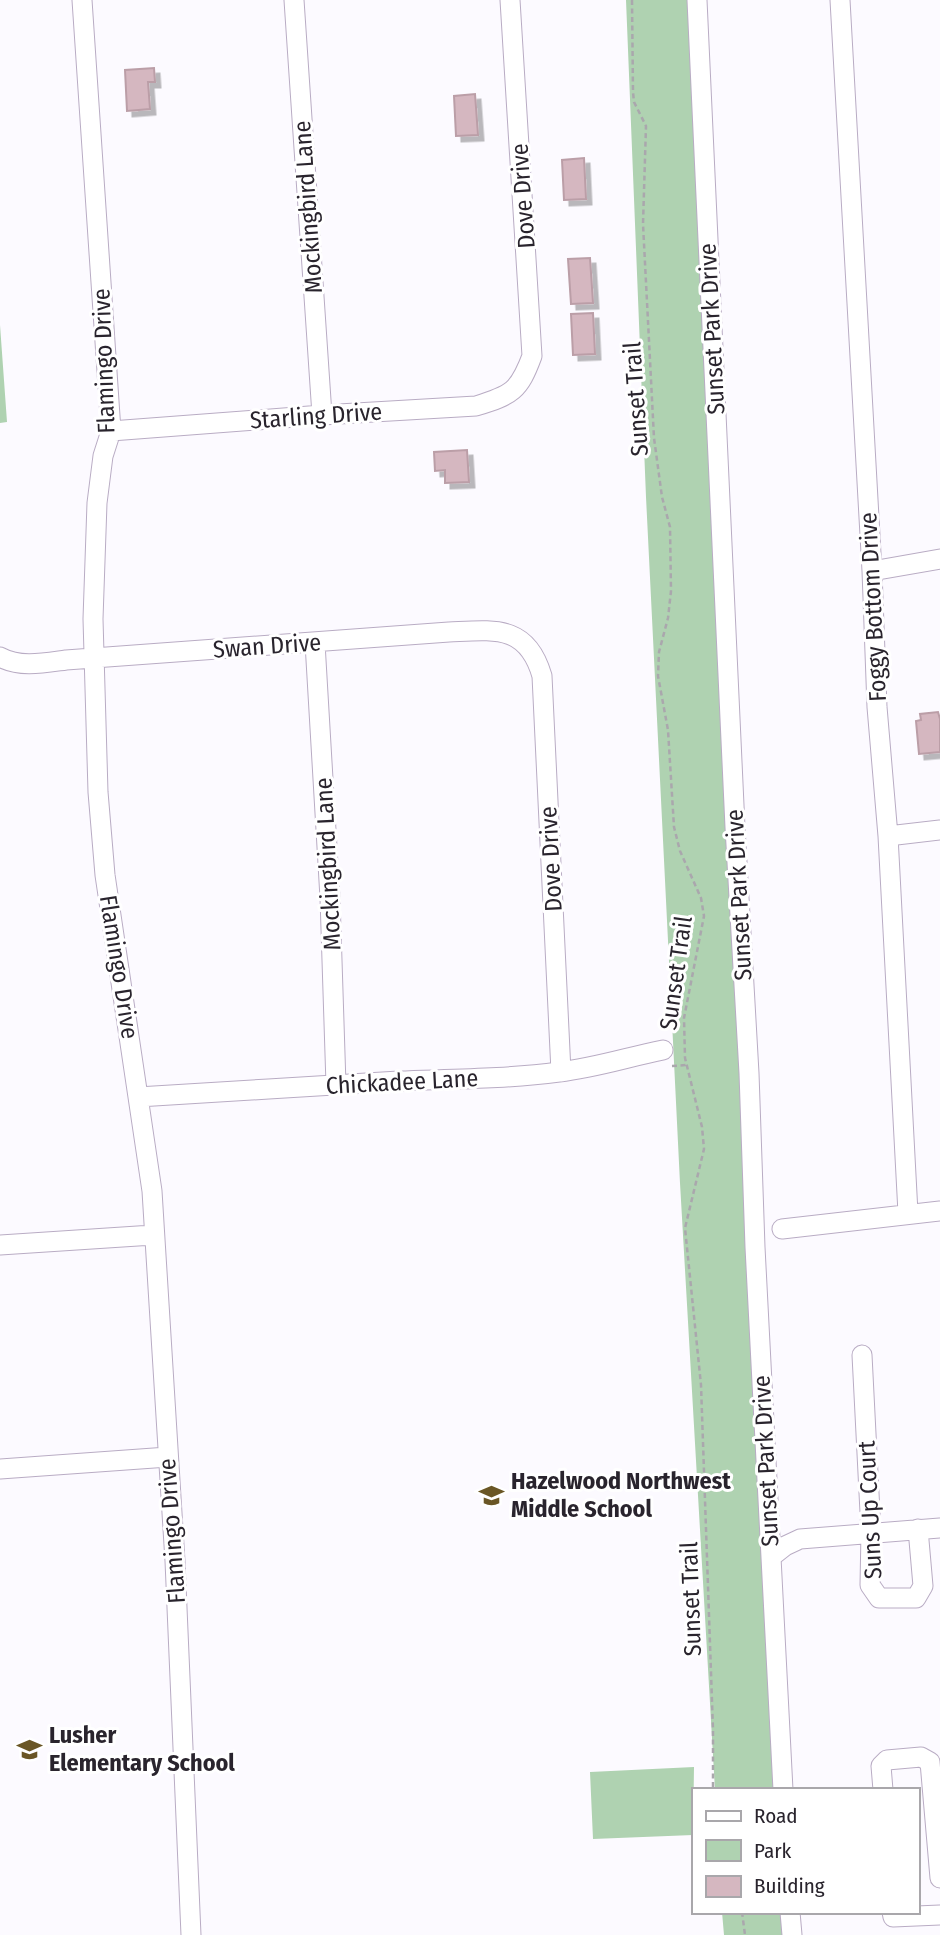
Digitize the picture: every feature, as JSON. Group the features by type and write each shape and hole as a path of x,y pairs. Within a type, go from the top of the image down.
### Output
{"street":[{"name":"Flamingo Drive","path":"82,0 111,431 103,456 97,503 93,619 98,792 105,875 152,1191 177,1613 191,1935"},
{"name":"Mockingbird Lane","path":"294,0 322,415"},
{"name":"Dove Drive","path":"510,0 533,356 517,389"},
{"name":"Sunset Park Drive","path":"698,0 783,1788"},
{"name":"Foggy Bottom Drive","path":"840,0 872,571 877,707 888,836 908,1213"},
{"name":"Starling Drive","path":"111,431 476,406 497,400 517,389"},
{"path":"872,571 940,559"},
{"name":"Swan Drive","path":"0,657 33,664 496,630 516,636 530,648"},
{"name":"Mockingbird Lane","path":"315,643 330,898 336,1085"},
{"name":"Dove Drive","path":"530,648 542,676 561,1072"},
{"path":"888,836 940,830"},
{"name":"Chickadee Lane","path":"138,1097 480,1079 561,1072 663,1050"},
{"path":"782,1229 940,1211"},
{"path":"0,1245 153,1235"},
{"name":"Suns Up Court","path":"862,1355 871,1532 870,1585 879,1598 916,1598 923,1586 918,1529"},
{"path":"0,1469 168,1457"},
{"path":"771,1557 800,1539 940,1528"},
{"path":"883,1788 881,1766 887,1760 921,1757 930,1762 940,1878"},
{"path":"790,1914 792,1935"},
{"path":"893,1915 940,1914"}],"path":[{"name":"Sunset Trail","path":"632,0 634,102 646,126 643,224 654,438 670,527 671,591 668,618 659,652 658,676 668,730 674,827 680,851 701,898 704,916 684,1018 688,1080 702,1127 704,1149 685,1228 701,1385 713,1788"},
{"path":"742,1914 745,1935"}],"green space":[{"path":"626,0 690,0 775,1788 715,1788 680,1183 646,497"},
{"path":"0,325 7,422 0,423"},
{"path":"694,1767 692,1835 593,1839 590,1772"},
{"path":"722,1914 781,1914 782,1935 724,1935"}],"building":[{"path":"154,68 155,82 148,82 150,109 127,111 125,70"},
{"path":"475,94 478,135 456,136 454,96"},
{"path":"584,158 586,199 564,200 562,160"},
{"path":"590,258 593,303 571,304 568,259"},
{"path":"593,313 595,354 573,355 571,314"},
{"path":"467,450 469,482 445,483 445,470 435,471 434,452"},
{"path":"938,712 940,752 919,754 916,721 921,720 920,714"}],"place":[{"name":"Hazelwood Northwest Middle School","path":"491,1495"},
{"name":"Lusher Elementary School","path":"29,1749"}]}
